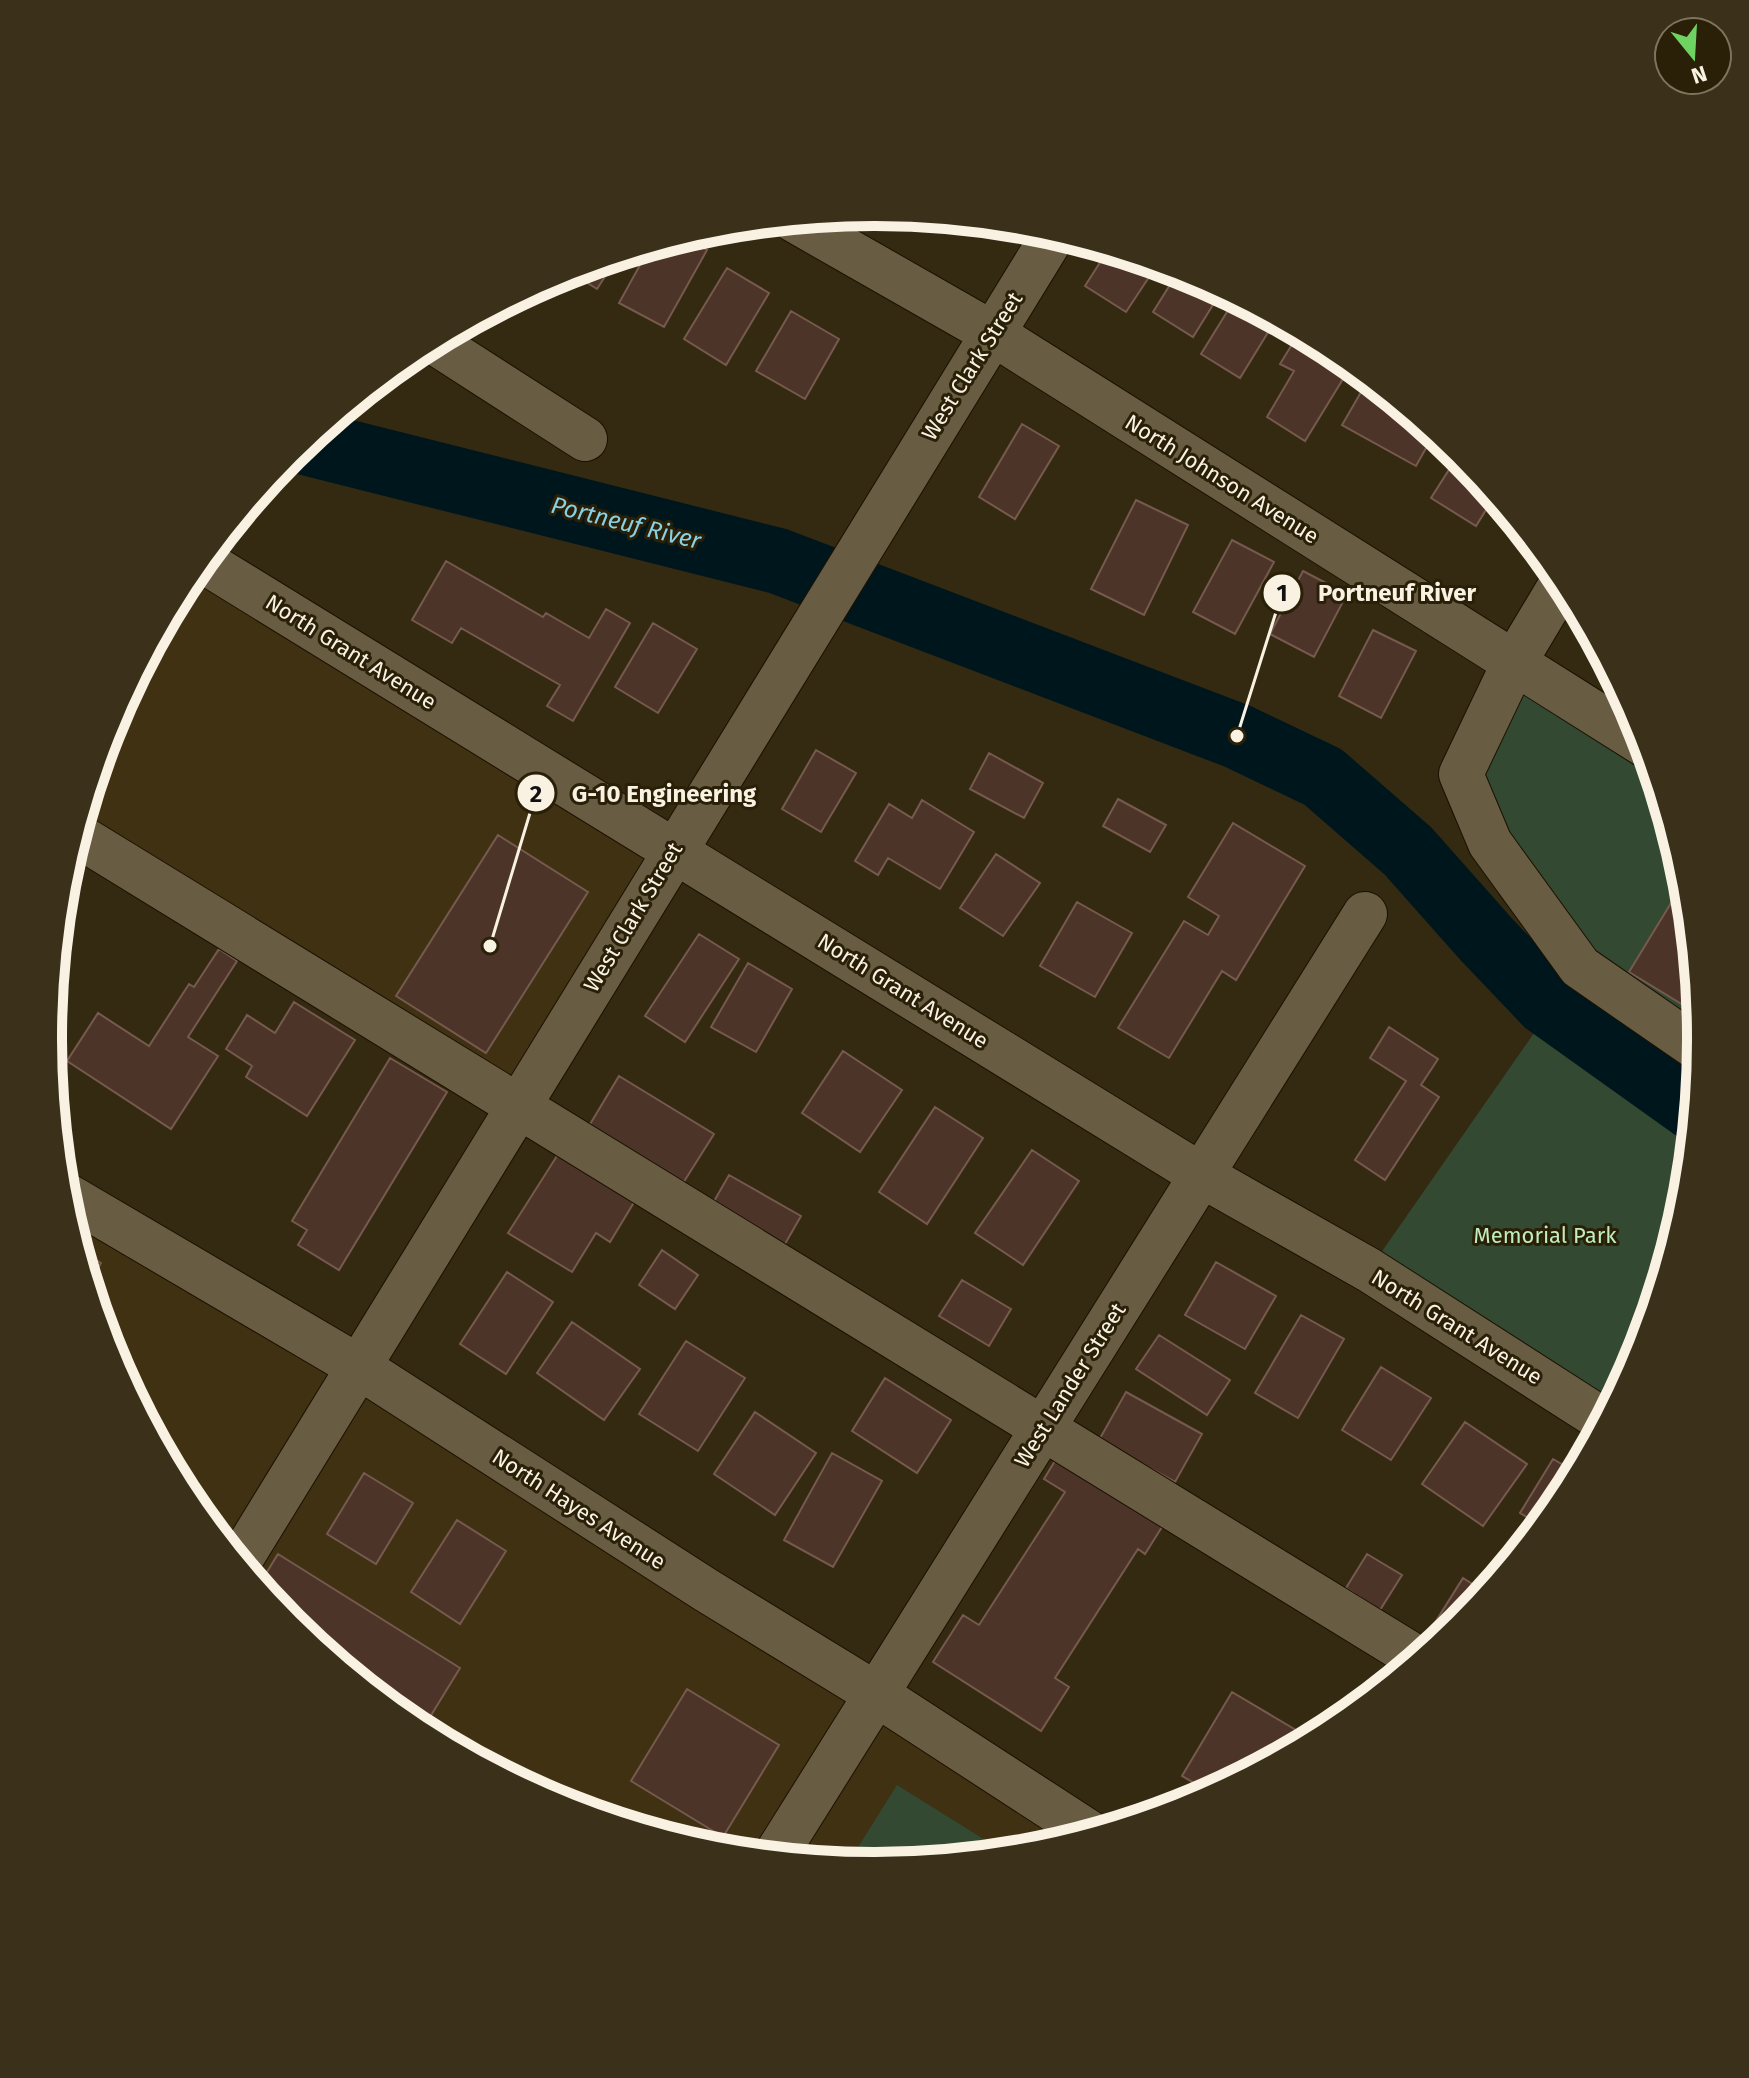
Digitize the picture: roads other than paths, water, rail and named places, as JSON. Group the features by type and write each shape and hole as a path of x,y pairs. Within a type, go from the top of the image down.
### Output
{"street":[{"name":"North Johnson Avenue","path":"810,229 992,333 1627,734"},
{"name":"West Clark Street","path":"245,1552 1047,245"},
{"path":"445,349 585,439"},
{"name":"North Grant Avenue","path":"213,567 1201,1175 1369,1270 1594,1414"},
{"path":"1554,595 1514,663 1461,774 1490,843 1580,967 1687,1041"},
{"path":"87,841 1407,1652"},
{"name":"West Lander Street","path":"781,1846 1365,914"},
{"name":"North Hayes Avenue","path":"79,1202 359,1367 1078,1826"}],"waterway":[{"name":"Portneuf River","path":"320,446 778,561 1237,736 1323,777 1408,851 1547,1003 1684,1101"}],"place":[{"name":"Portneuf River","path":"1237,736"},
{"name":"G-10 Engineering","path":"490,946"}],"park label":[{"name":"Memorial Park","path":"1545,1235"}]}
